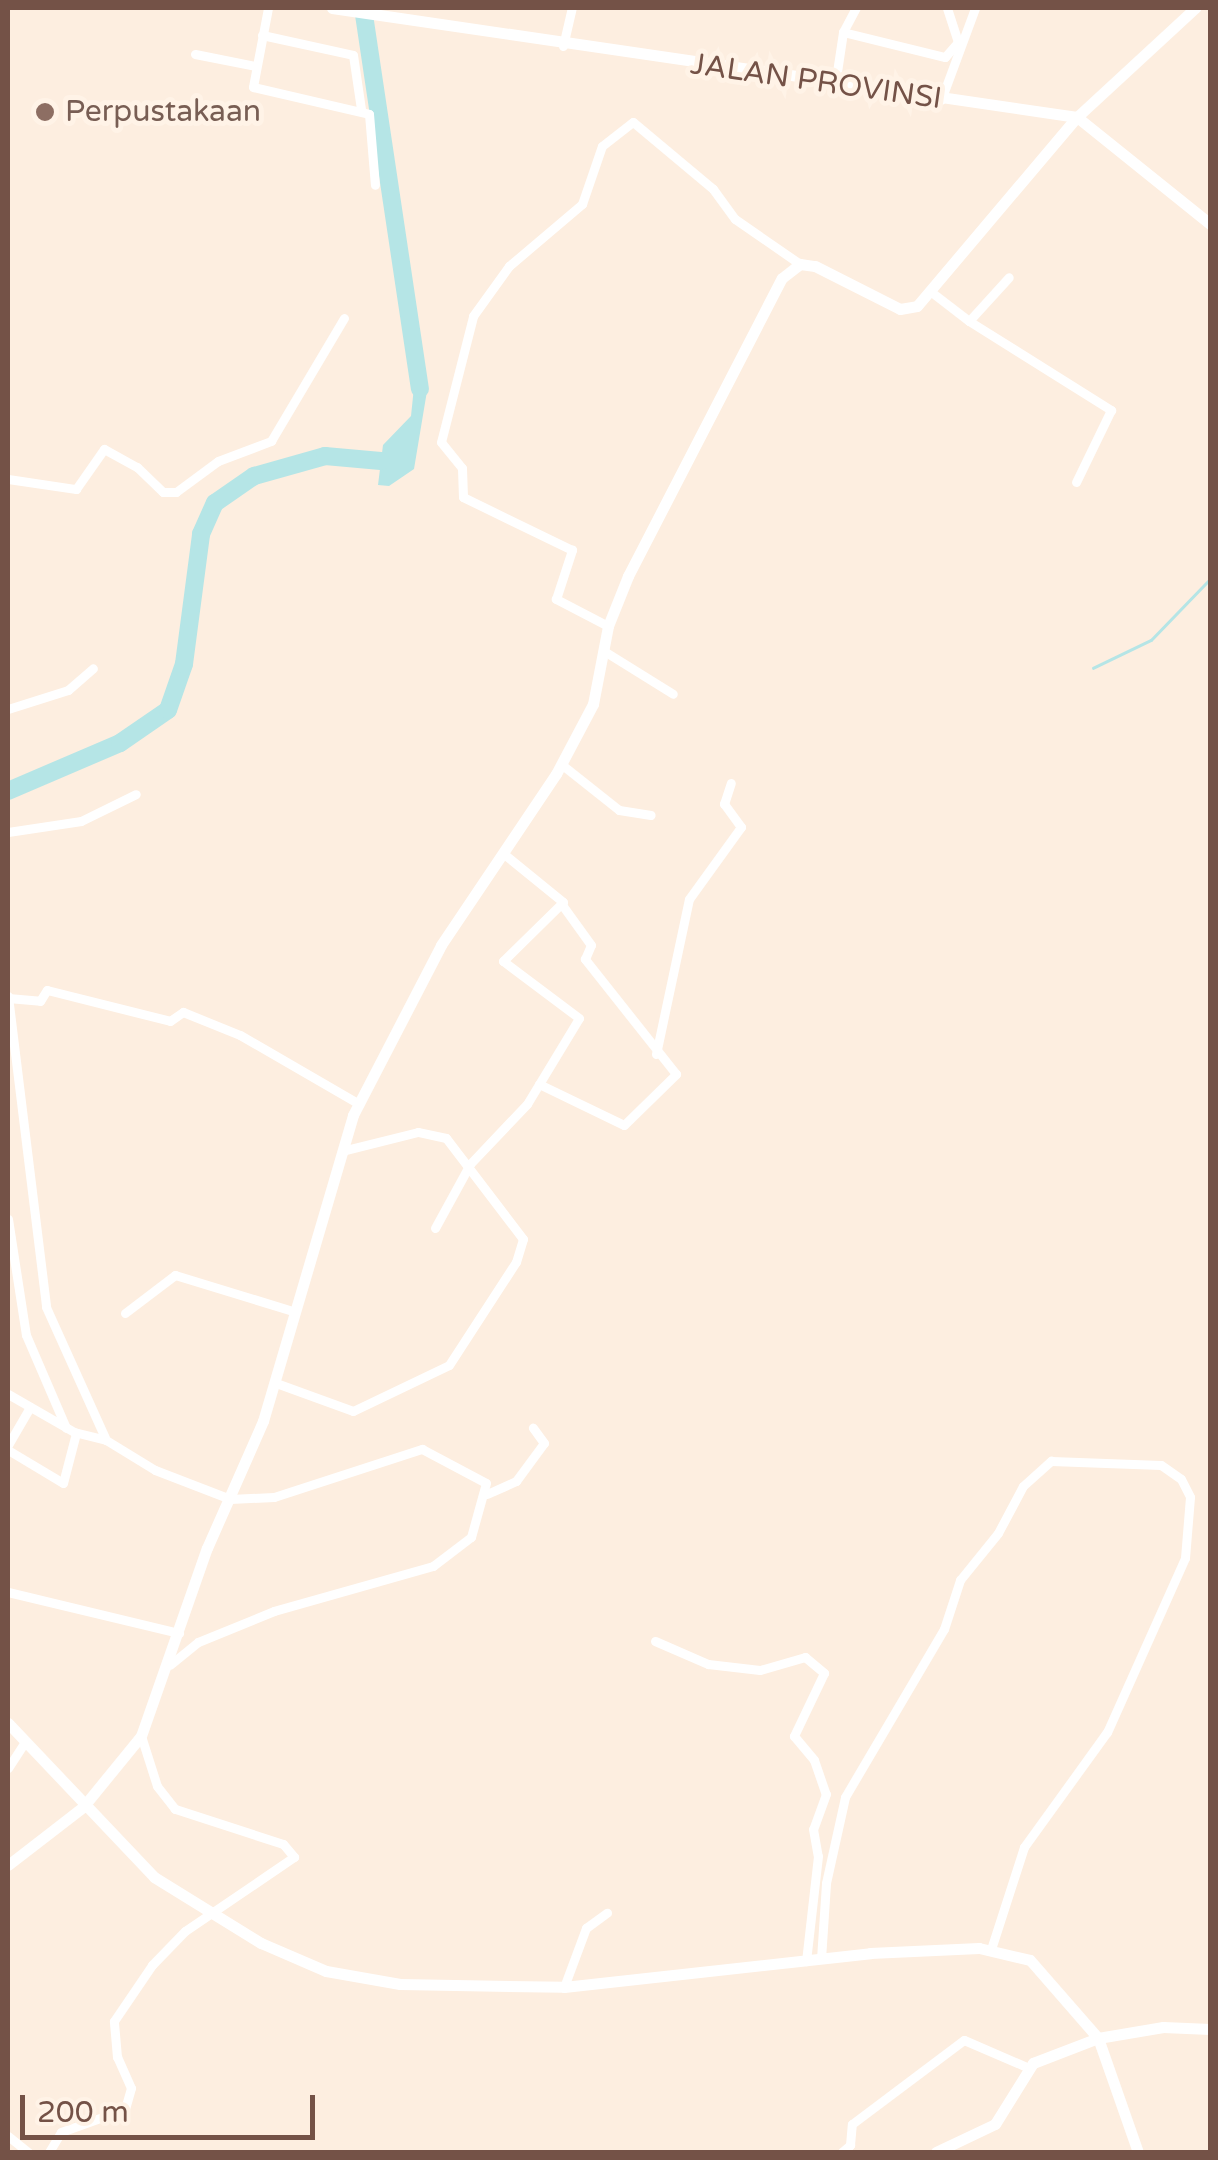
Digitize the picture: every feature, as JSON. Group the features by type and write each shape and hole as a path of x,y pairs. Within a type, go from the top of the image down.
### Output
{"street":[{"path":"268,8 251,82 257,90 361,109 371,118 375,185"},
{"name":"JALAN PROVINSI","path":"332,8 836,86 1077,117"},
{"path":"563,46 572,8"},
{"path":"836,86 843,32 856,8"},
{"path":"843,32 946,57 958,42 946,8"},
{"path":"940,100 975,8"},
{"path":"608,626 556,599 572,550 463,497 462,468 441,442 473,316 509,266 582,204 602,146 633,122 713,189 735,219 800,264 905,311 930,291 1077,117 1194,8"},
{"path":"262,35 353,55 361,109"},
{"path":"194,54 255,66"},
{"path":"1077,117 1210,224"},
{"path":"8,1864 83,1806 141,1736 276,1383 293,1311 359,1104 440,946 561,764 593,704 608,626 782,278 800,264"},
{"path":"969,321 1009,277"},
{"path":"930,291 969,321 1111,410 1076,482"},
{"path":"8,479 76,488 104,449 137,467 164,492 176,492 218,461 271,440 344,318"},
{"path":"604,651 672,694"},
{"path":"8,708 68,690 93,668"},
{"path":"561,764 619,810 651,815"},
{"path":"656,1054 689,899 741,826 724,804 731,782"},
{"path":"8,832 81,822 136,794"},
{"path":"504,854 562,906 591,944 586,959 656,1054 676,1074 624,1124 539,1084"},
{"path":"435,1228 470,1164 539,1084 579,1016 503,957 562,906"},
{"path":"106,1440 46,1307 8,997 40,1001 47,990 90,1006 170,1021 183,1012 240,1035 359,1104"},
{"path":"276,1383 353,1411 450,1365 462,1352 523,1239 470,1164 446,1138 431,1132 342,1151"},
{"path":"8,1219 26,1336 71,1431 63,1483 8,1447 30,1407"},
{"path":"126,1313 174,1276 293,1311"},
{"path":"8,1394 71,1431 106,1440 154,1470 230,1499 290,1493 422,1450 474,1473 487,1494"},
{"path":"170,1665 198,1642 274,1611 434,1566 469,1541 487,1494 516,1481 544,1443 533,1428"},
{"path":"821,1959 826,1883 845,1797 944,1629 960,1580 998,1533 1023,1486 1036,1468 1056,1460 1161,1465 1181,1479 1190,1498 1185,1558 1114,1720 1024,1847 991,1949"},
{"path":"8,1592 178,1632"},
{"path":"655,1641 708,1664 760,1670 805,1657 824,1673 794,1736 814,1760 826,1794 813,1829 818,1856 806,1960"},
{"path":"8,1724 140,1865 208,1914 298,1961 352,1977 483,1988 564,1986 806,1960 991,1949 1030,1960 1098,2038 1138,2152"},
{"path":"50,2152 61,2132 126,2109 131,2088 117,2057 114,2021 167,1947 208,1914 291,1862 293,1852 175,1809 157,1786 141,1736"},
{"path":"8,1768 24,1742"},
{"path":"564,1986 586,1928 606,1913"},
{"path":"936,2152 995,2124 1029,2068 1098,2038 1163,2027 1210,2029"},
{"path":"842,2152 850,2144 852,2124 964,2040 1029,2068"},
{"path":"8,2136 28,2152"}],"water":[{"path":"414,387 427,391 414,469 389,486 378,485 383,445 411,416"}],"waterway":[{"path":"363,8 420,389"},
{"path":"8,791 120,743 168,710 184,664 201,534 215,503 254,476 325,456 381,461"},
{"path":"1093,668 1151,640 1210,579"}],"place":[{"name":"Perpustakaan","path":"45,112"}]}
